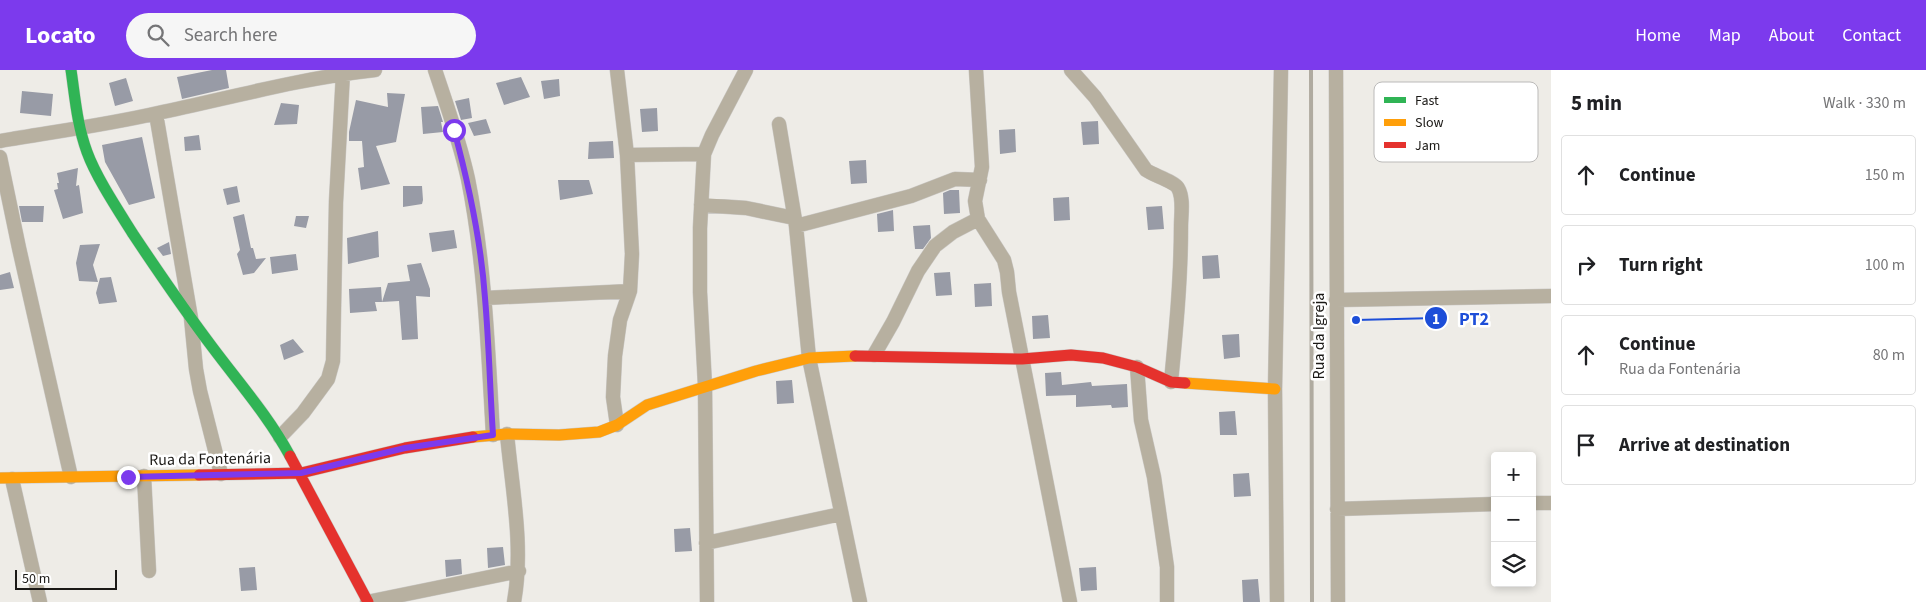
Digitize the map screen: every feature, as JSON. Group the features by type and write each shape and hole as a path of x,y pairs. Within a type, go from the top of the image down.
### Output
{"street":[{"path":"71,70 79,127 87,153 117,209 191,318 261,409 280,437 301,473 368,602 519,572"},
{"path":"0,141 156,114 257,90 343,73 375,70"},
{"path":"435,70 467,177 478,239 485,298 493,435"},
{"path":"617,70 628,155 632,254 630,290 620,320 615,356 614,396 617,424"},
{"path":"707,602 705,386 700,292 701,205 704,154 746,70"},
{"path":"976,70 981,136 980,180 975,201 978,219 1004,260 1070,602"},
{"path":"1072,70 1095,97 1146,170 1157,178 1171,182 1178,188 1182,200 1182,274 1171,382"},
{"path":"1277,602 1275,389 1282,70"},
{"name":"Rua da Igreja","path":"1336,70 1338,602"},
{"path":"280,437 303,413 328,380 333,361 336,202 343,73"},
{"path":"156,114 191,318 196,369 221,474"},
{"path":"779,124 795,222 809,358 860,602"},
{"path":"628,155 704,154"},
{"path":"0,157 18,248 71,477"},
{"path":"701,205 746,208 795,222 911,196 955,179 980,180"},
{"path":"874,355 893,322 918,270 935,246 953,232 978,219"},
{"path":"485,298 630,290"},
{"path":"1336,300 1551,296"},
{"name":"Rua da Fontenária","path":"6,478 301,473 405,448 493,435 559,435 599,432 617,424 647,405 756,371 809,358 874,355 1022,359 1079,356 1103,358 1137,367 1171,382 1275,389"},
{"path":"1137,367 1141,420 1154,477 1167,567 1167,602"},
{"path":"507,434 519,572 514,602"},
{"path":"144,476 149,571"},
{"path":"6,478 40,602"},
{"path":"1536,503 1551,502"},
{"path":"1337,508 1491,504"},
{"path":"706,543 841,514"}],"building":[{"path":"212,70 226,70 229,88 182,99 177,77"},
{"path":"521,77 530,97 504,105 496,83"},
{"path":"126,78 133,101 115,106 109,83"},
{"path":"559,79 560,96 544,99 541,81"},
{"path":"22,91 53,94 51,116 20,113"},
{"path":"387,93 405,94 396,142 376,146 390,184 361,190 358,168 364,167 362,141 349,141 349,132 356,100 388,107"},
{"path":"469,98 472,118 461,120 455,101"},
{"path":"281,103 299,105 297,124 274,125"},
{"path":"438,106 443,122 441,122 443,132 423,134 421,107"},
{"path":"657,108 658,131 642,132 640,109"},
{"path":"486,119 491,133 474,136 468,123"},
{"path":"1098,121 1099,144 1083,145 1081,122"},
{"path":"1015,129 1016,152 1000,154 999,130"},
{"path":"199,135 201,150 185,151 184,137"},
{"path":"142,137 155,198 129,205 105,162 102,145"},
{"path":"613,141 614,158 588,159 589,142"},
{"path":"866,160 867,183 851,184 849,161"},
{"path":"78,168 76,186 79,185 83,213 63,219 54,190 58,189 57,173"},
{"path":"558,180 589,180 593,194 560,200"},
{"path":"237,186 240,202 227,205 223,189"},
{"path":"403,186 422,186 422,204 403,207"},
{"path":"950,190 959,190 960,213 944,214 943,193"},
{"path":"1069,197 1070,220 1054,221 1053,198"},
{"path":"19,206 44,206 43,222 22,222"},
{"path":"1162,206 1164,229 1148,230 1146,207"},
{"path":"893,210 894,231 878,232 877,214"},
{"path":"244,214 251,248 253,248 256,259 266,258 254,273 243,275 237,254 240,250 233,217"},
{"path":"296,216 309,216 306,228 294,226"},
{"path":"930,225 931,238 923,249 915,249 913,226"},
{"path":"454,230 457,248 432,252 429,233"},
{"path":"378,231 379,257 348,264 347,238"},
{"path":"169,242 171,254 163,256 157,248"},
{"path":"100,244 93,265 98,282 79,281 76,263 80,245"},
{"path":"296,254 298,270 272,274 270,257"},
{"path":"1218,255 1220,278 1203,279 1202,256"},
{"path":"421,263 430,289 430,297 416,296 418,339 402,340 399,301 382,302 388,283 410,281 407,265"},
{"path":"10,272 14,288 0,290 0,275"},
{"path":"950,272 952,295 936,296 934,273"},
{"path":"111,277 117,302 99,304 96,293 100,278"},
{"path":"991,283 992,306 975,307 974,284"},
{"path":"381,287 382,302 375,302 377,311 350,313 349,289"},
{"path":"1048,315 1050,338 1033,339 1032,316"},
{"path":"1239,334 1240,357 1224,359 1222,335"},
{"path":"293,339 304,352 284,360 280,345"},
{"path":"1061,372 1062,385 1091,382 1092,386 1127,384 1128,407 1112,408 1111,405 1076,407 1076,395 1046,396 1045,373"},
{"path":"792,380 794,403 777,404 776,381"},
{"path":"1235,411 1237,435 1220,435 1219,412"},
{"path":"1249,473 1251,496 1234,497 1233,474"},
{"path":"690,528 692,551 675,552 674,529"},
{"path":"503,547 505,565 488,568 487,548"},
{"path":"461,559 462,574 446,577 445,560"},
{"path":"255,567 257,590 241,591 239,568"},
{"path":"1096,567 1097,590 1081,591 1079,568"},
{"path":"1258,579 1260,602 1243,602 1242,580"}],"railway":[{"path":"1311,70 1312,602"}],"traffic: fast":[{"path":"71,70 81,132 91,162 102,183 162,277 264,414 290,456"}],"traffic: slow":[{"path":"473,437 507,434 559,435 599,432 617,425 647,405 756,371 809,358 855,356"},
{"path":"1185,383 1275,389"},
{"path":"0,478 199,475"}],"traffic: jam":[{"path":"855,356 1022,359 1071,355 1103,358 1137,367 1171,382 1185,383"},
{"path":"199,475 301,473 405,448 473,437"},
{"path":"290,456 368,602"}],"place":[{"name":"PT2","path":"1356,320"}],"route":[{"path":"128,477 301,473 405,448 469,437 493,435 485,298 478,239 467,177 454,130"}]}
